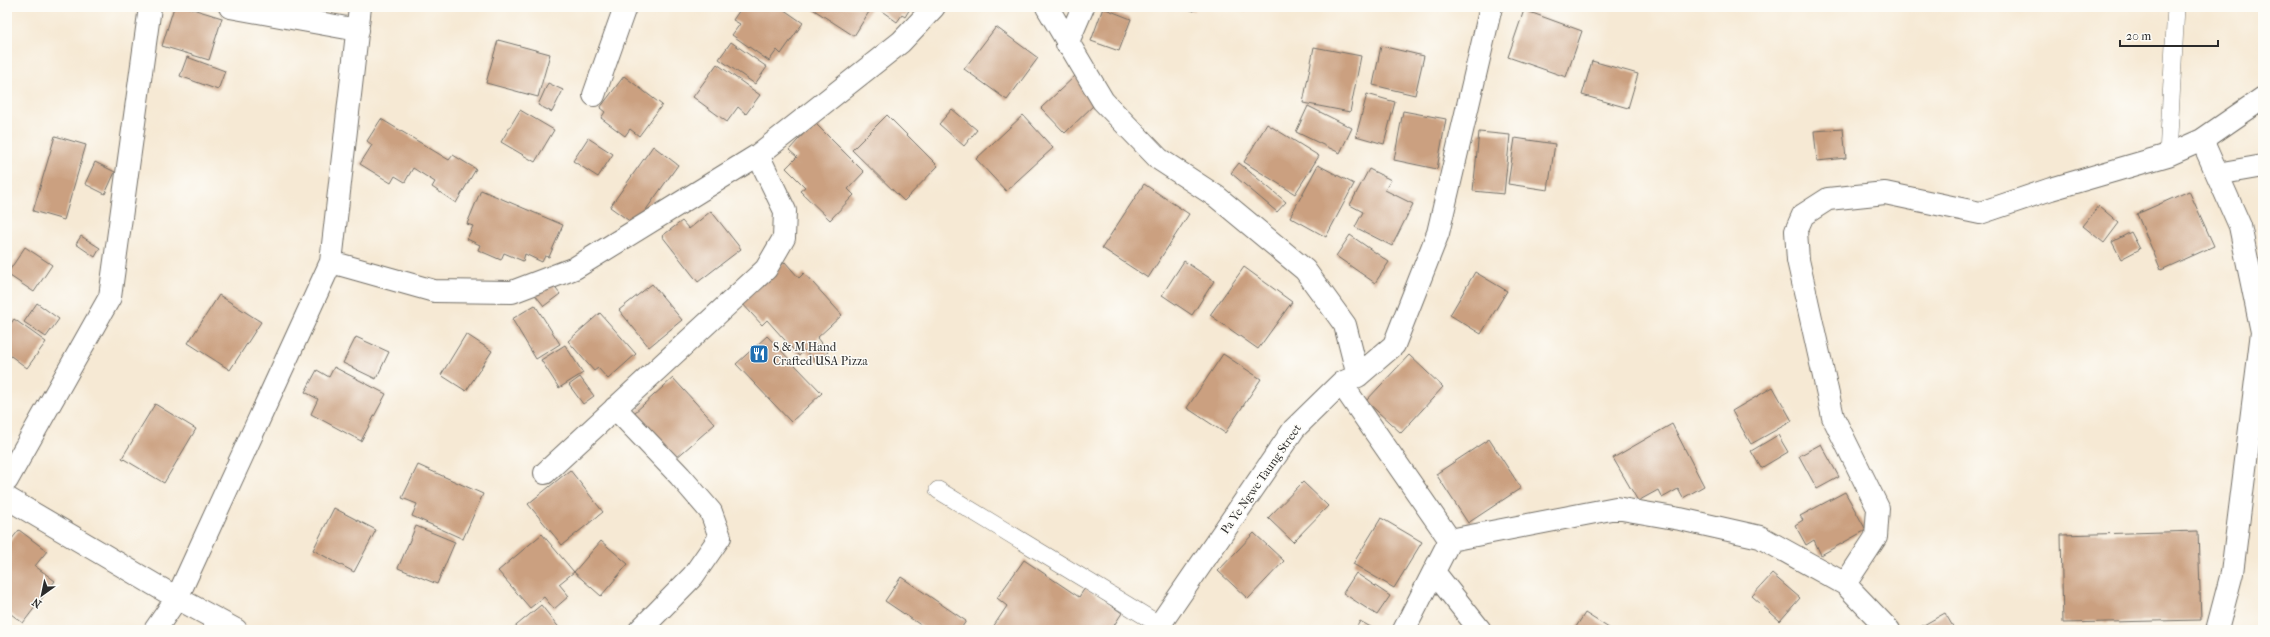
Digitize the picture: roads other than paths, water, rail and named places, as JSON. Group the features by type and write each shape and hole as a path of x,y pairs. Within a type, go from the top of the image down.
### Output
{"street":[{"path":"7,480 110,297 150,7"},
{"path":"230,7 358,30"},
{"path":"155,630 177,598 331,262 360,7"},
{"path":"594,95 625,7"},
{"path":"331,262 434,291 512,292 575,268 758,155 901,42 934,7"},
{"path":"1047,7 1067,44 1103,101 1159,159 1217,197 1305,270 1345,326 1350,379 1450,540"},
{"path":"1067,44 1083,7"},
{"name":"Pa Ye Ngwe Taung Street","path":"1158,628 1294,429 1350,379 1394,345 1438,233 1491,7"},
{"path":"1845,584 1876,537 1878,508 1833,417 1798,260 1796,231 1803,215 1828,199 1885,193 1980,213 2051,188 2168,155 2202,140 2263,98"},
{"path":"2202,140 2240,226 2262,332 2232,573 2217,630"},
{"path":"545,473 766,269 784,238 785,211 758,155"},
{"path":"2217,174 2263,166"},
{"path":"615,408 680,476 711,512 720,537 693,576 640,630"},
{"path":"7,498 177,598 236,630"},
{"path":"1450,540 1616,508 1680,519 1760,537 1845,584 1889,630"},
{"path":"1404,630 1450,540"},
{"path":"1434,572 1480,630"}],"lane":[{"path":"2168,155 2176,7"},
{"path":"938,490 1158,628"}],"place":[{"name":"S & M Hand Crafted USA Pizza","path":"759,354"}]}
